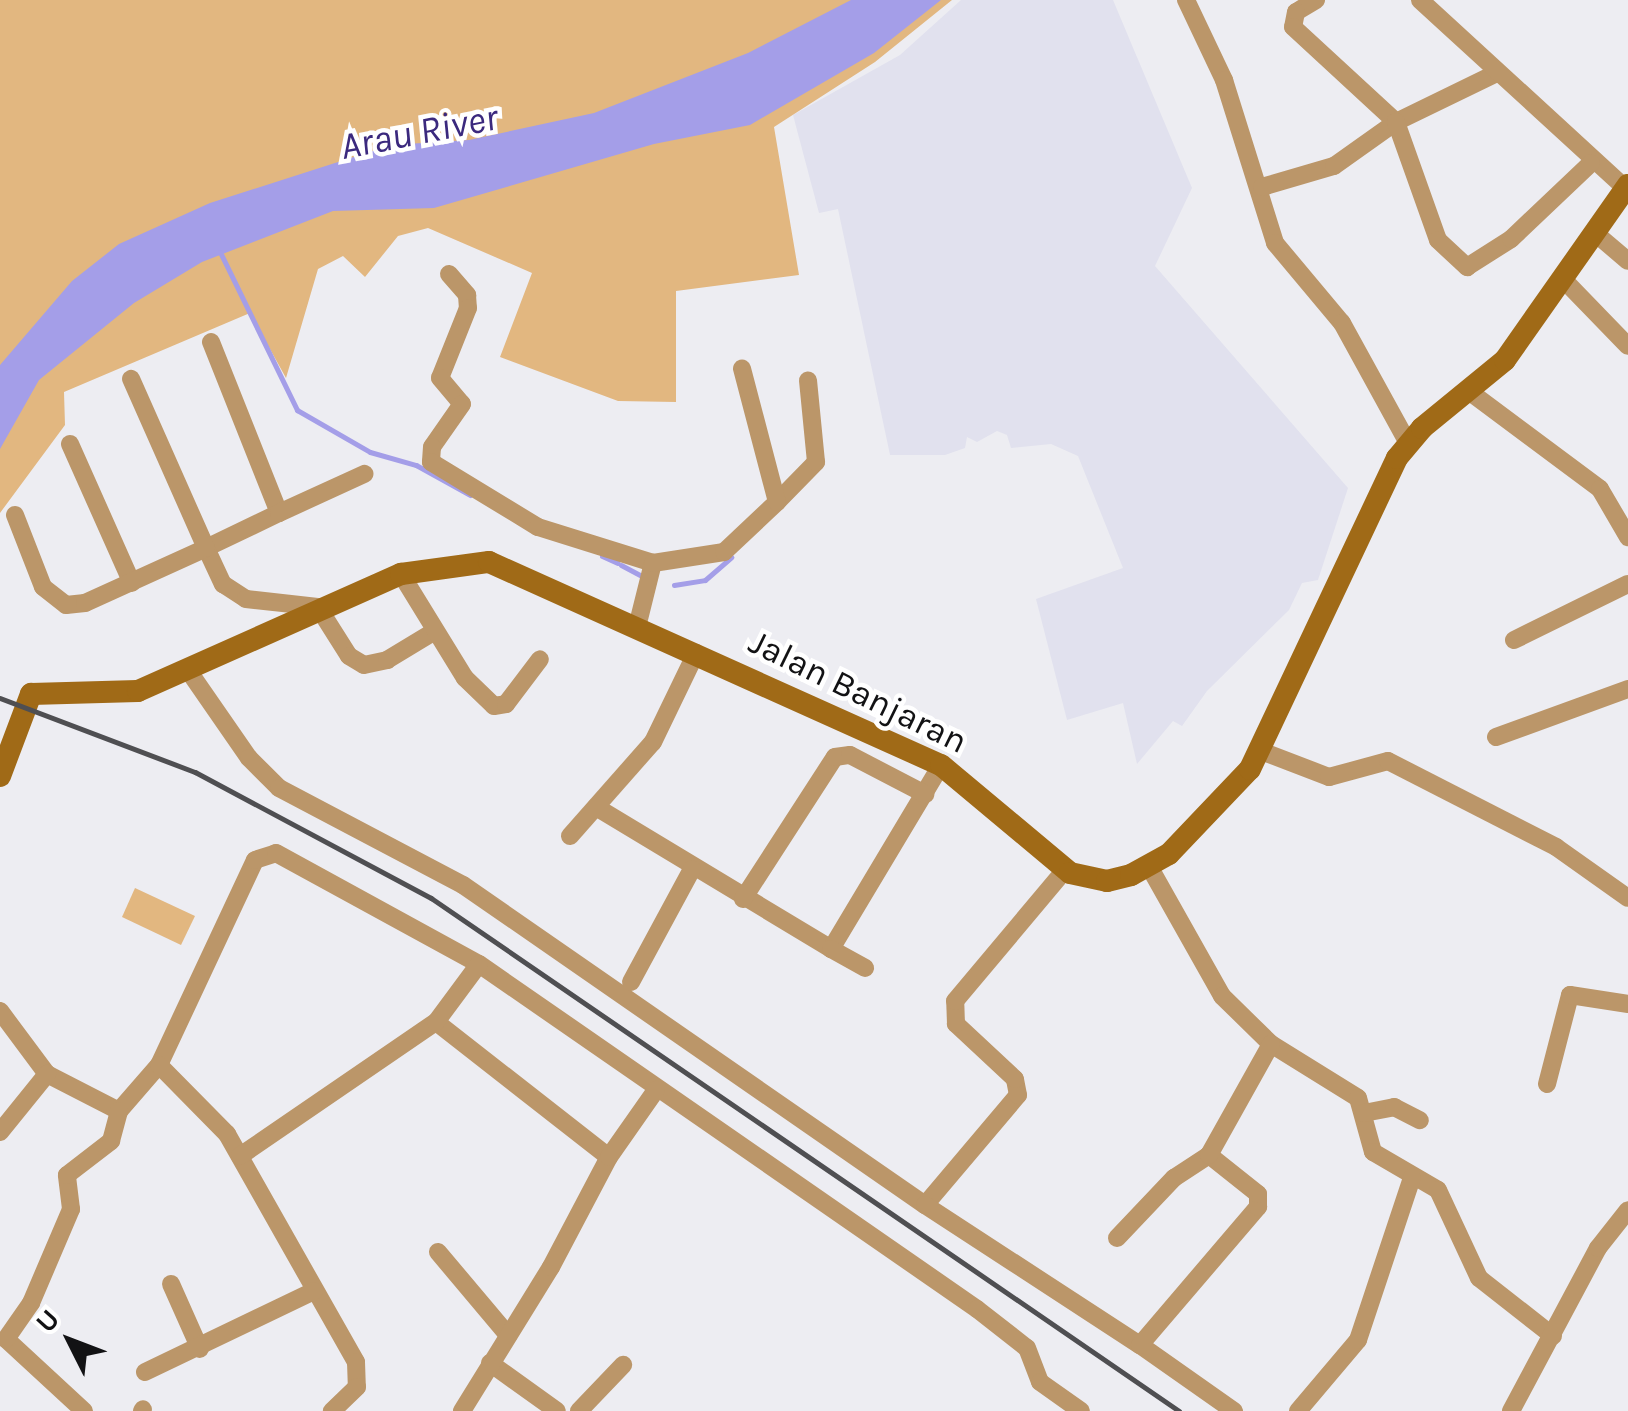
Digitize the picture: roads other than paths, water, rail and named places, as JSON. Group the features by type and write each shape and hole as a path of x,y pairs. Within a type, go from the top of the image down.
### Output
{"street":[{"path":"1186,0 1224,80 1262,187 1275,243 1342,323 1408,442"},
{"path":"1316,0 1296,12 1293,27 1396,122 1438,240 1461,267 1483,261 1511,239 1591,162"},
{"path":"1420,0 1591,162 1627,187 1505,360 1408,442 1261,752 1150,868 1200,966 1271,1044 1354,1095 1364,1114 1368,1146 1412,1178 1438,1190 1480,1278 1554,1336"},
{"path":"1262,187 1334,166 1396,122 1495,74"},
{"path":"1594,234 1628,262"},
{"path":"449,274 467,294 468,308 440,378 462,404 432,448 430,462 538,527 651,569 724,552 816,462 808,380"},
{"path":"1563,279 1628,346"},
{"path":"211,342 279,513"},
{"path":"742,369 777,502"},
{"path":"131,379 218,576 237,595 318,607 360,665 387,660 435,631"},
{"path":"1470,392 1600,489 1628,537"},
{"path":"70,444 132,583"},
{"path":"15,514 43,587 55,600 76,606 364,474"},
{"name":"Jalan Banjaran","path":"0,776 31,694 128,694 188,670 318,607 402,574 488,562 640,616 696,653 854,731 942,765 1065,870 1107,881 1150,868"},
{"path":"640,616 651,569"},
{"path":"402,574 435,631 494,706 506,704 540,659"},
{"path":"1514,640 1628,584"},
{"path":"570,836 660,731 696,653"},
{"path":"188,670 249,758 279,788 489,902 925,1206 1234,1411"},
{"path":"1496,737 1628,688"},
{"path":"1261,752 1329,777 1388,760 1556,846 1628,898"},
{"path":"743,899 834,757 850,755 925,794"},
{"path":"831,949 942,765"},
{"path":"596,807 692,869 865,968"},
{"path":"84,1411 3,1344 31,1303 72,1209 67,1175 111,1141 118,1111 159,1065 251,866 267,852 479,964 656,1090 977,1308 1027,1348 1040,1382 1081,1411"},
{"path":"630,982 692,869"},
{"path":"925,1206 1018,1095 1015,1079 956,1024 955,1002 1065,870"},
{"path":"240,1156 436,1022 479,964"},
{"path":"1547,1084 1570,995 1628,1004"},
{"path":"0,1012 47,1074 118,1111"},
{"path":"436,1022 608,1156"},
{"path":"1117,1238 1188,1166 1209,1155 1271,1044"},
{"path":"159,1065 216,1121 240,1156 359,1370 357,1387 332,1411"},
{"path":"0,1132 47,1074"},
{"path":"462,1411 608,1156 656,1090"},
{"path":"1364,1114 1394,1107 1420,1120"},
{"path":"1140,1346 1258,1207 1258,1194 1209,1155"},
{"path":"1298,1411 1358,1340 1412,1178"},
{"path":"1511,1411 1598,1248 1628,1210"},
{"path":"438,1252 508,1335"},
{"path":"171,1284 200,1349"},
{"path":"146,1372 314,1291"},
{"path":"490,1364 557,1411"},
{"path":"579,1411 622,1365"}],"waterway":[{"path":"220,252 297,410 370,452 416,465 470,495"},
{"path":"602,556 618,563"},
{"path":"674,585 705,580 731,557"},
{"path":"621,565 642,576"}],"railway":[{"path":"0,698 195,772 431,898 1179,1411"}],"water label":[{"name":"Arau River","path":"419,132"}]}
